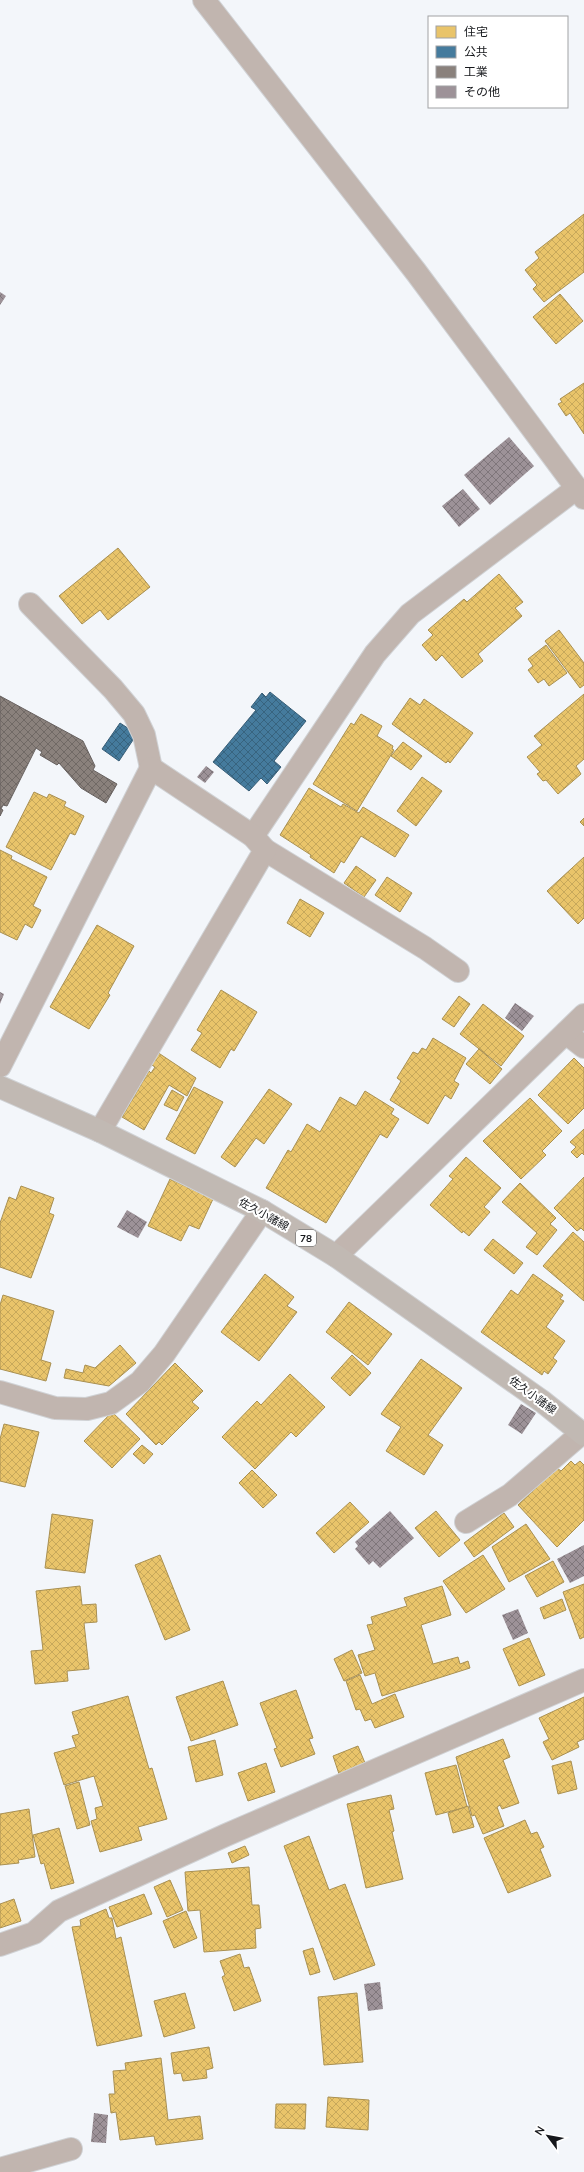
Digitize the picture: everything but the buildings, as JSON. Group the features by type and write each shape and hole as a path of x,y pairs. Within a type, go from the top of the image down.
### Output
{"main road":[{"name":"佐久小諸線","path":"0,1087 100,1131 262,1211 336,1256 544,1402 583,1434"}],"street":[{"path":"100,1131 259,843 375,654 410,614 580,493 216,4"},
{"path":"0,1066 151,768 144,735 134,714 113,689 30,604"},
{"path":"151,768 259,843 425,948 458,971"},
{"path":"336,1256 584,1015"},
{"path":"566,1034 584,1047"},
{"path":"0,1392 55,1408 87,1409 111,1403 140,1382 164,1354 262,1211"},
{"path":"466,1522 510,1495 583,1434"},
{"path":"0,1945 34,1933 60,1911 218,1838 584,1680"},
{"path":"0,2169 71,2149"}]}
